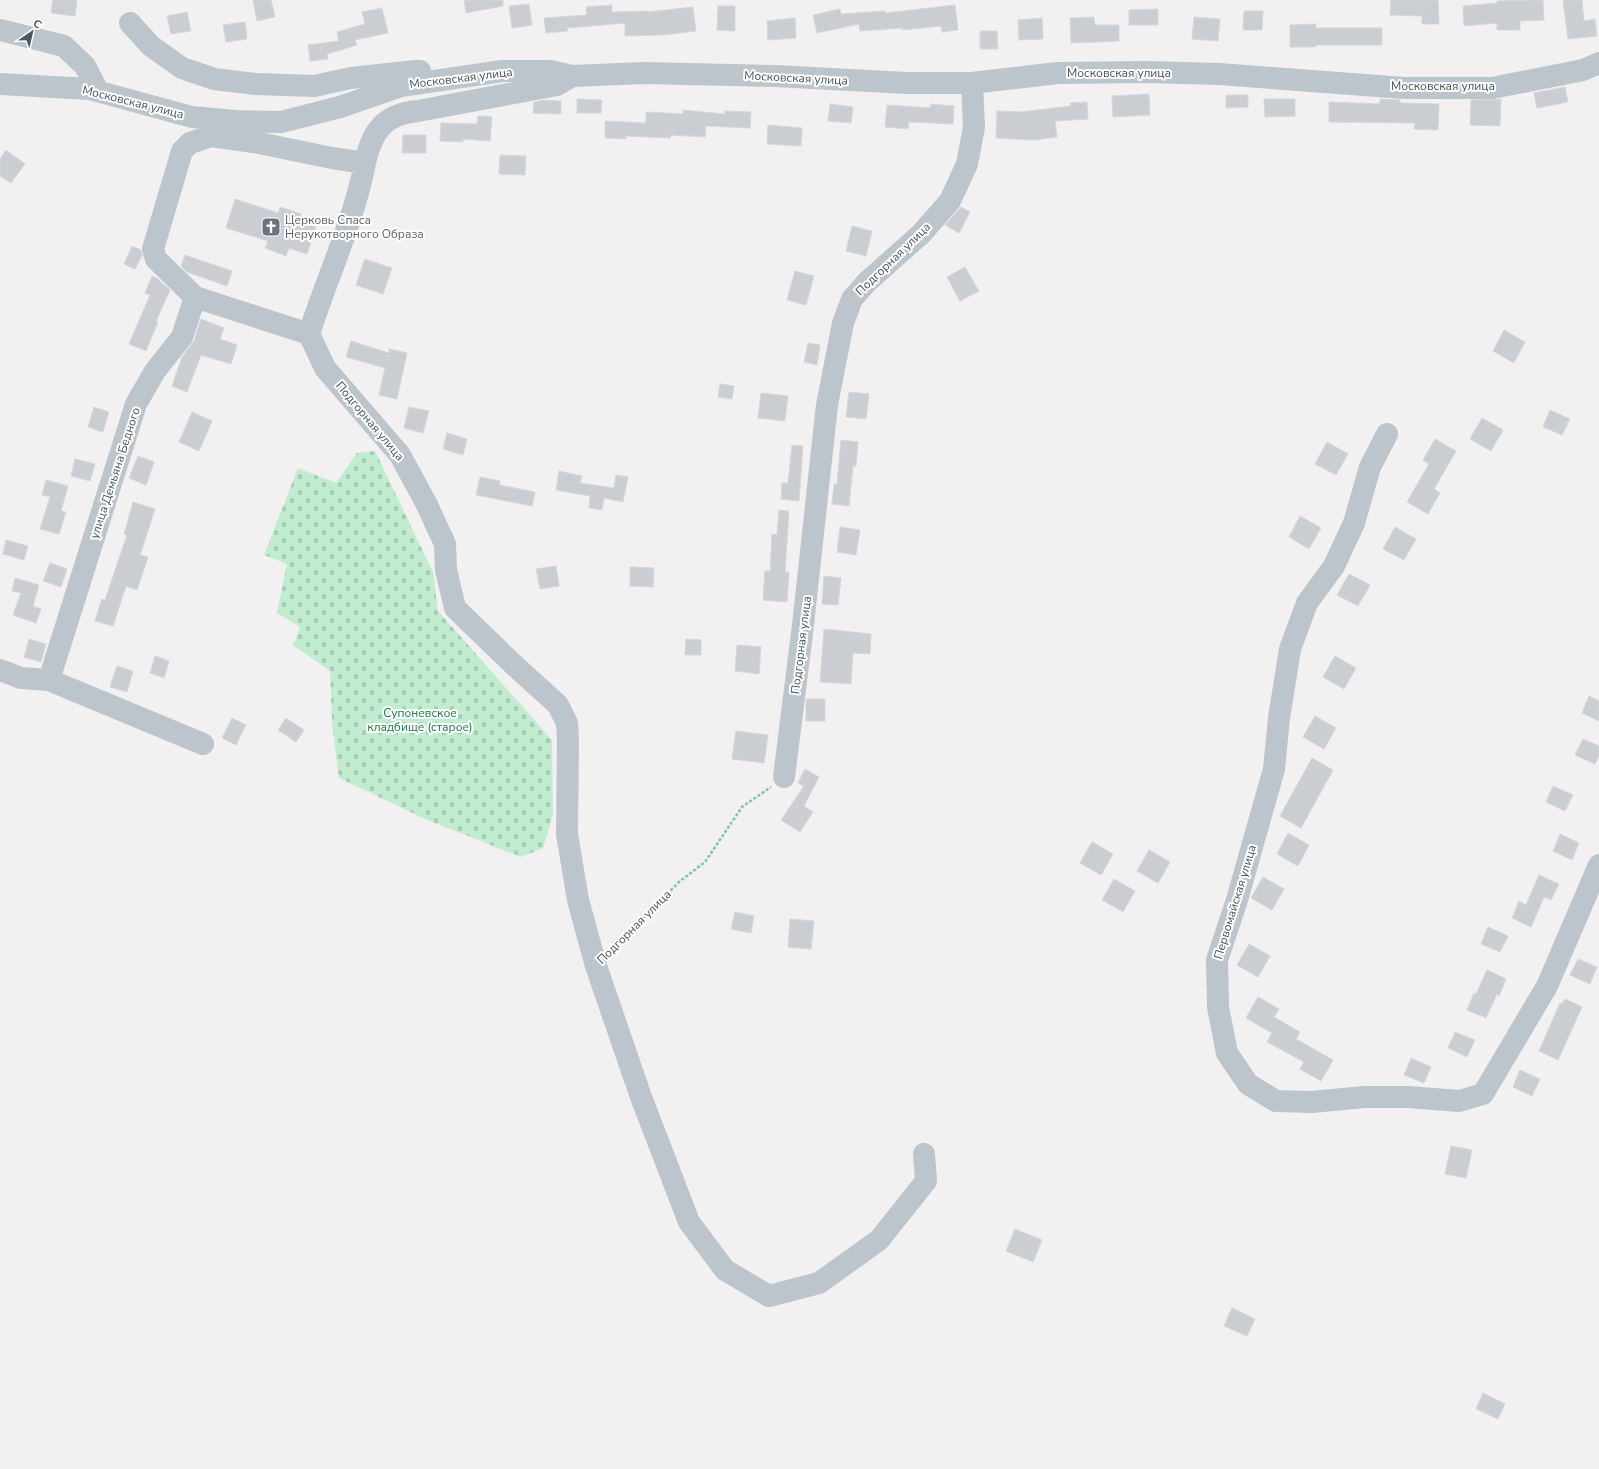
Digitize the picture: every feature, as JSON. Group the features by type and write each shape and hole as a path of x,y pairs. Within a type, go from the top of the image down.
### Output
{"street":[{"path":"130,23 151,46 182,68 214,79 256,84 314,86 351,78 416,71 457,78"},
{"path":"0,30 64,46 85,66 98,91"},
{"name":"Московская улица","path":"0,84 89,89 192,117 235,121 281,122 340,107 401,86 502,71 550,71 572,76 642,73 774,76 907,83 972,83 1058,73 1146,72 1219,74 1404,88 1492,88 1583,70 1599,63"},
{"path":"365,163 332,158 223,136 200,138 190,143 182,151 153,249 156,259 195,297 309,334 319,301 360,190 370,143 377,131 390,118 404,112 418,111 557,86 572,76"},
{"name":"Подгорная улица","path":"784,777 803,625 827,405 843,323 852,299 867,282 921,234 950,201 967,164 974,128 972,83"},
{"name":"улица Демьяна Бедного","path":"49,680 136,404 155,371 182,337 195,297"},
{"name":"Подгорная улица","path":"309,334 325,368 400,455 422,496 445,544 446,570 455,608 558,705 567,723 567,834 578,900 596,966"},
{"name":"Первомайская улица","path":"1387,434 1370,467 1354,523 1334,566 1307,603 1290,649 1279,718 1274,769 1237,900 1217,960 1218,1007 1227,1053 1248,1084 1276,1101 1312,1102 1364,1096 1408,1097 1459,1101 1483,1094 1547,986 1599,865"},
{"path":"0,670 21,678 49,680 203,744"},
{"path":"596,966 641,1097 689,1222 725,1270 769,1296 820,1283 879,1240 926,1181 924,1154"}],"path":[{"name":"Подгорная улица","path":"596,966 679,882 705,862 742,807 784,777"}],"green space":[{"name":"Супоневское кладбище (старое)","path":"375,451 433,572 438,611 552,740 553,815 543,848 521,857 425,819 339,778 332,723 330,671 293,645 300,627 277,613 287,564 264,555 298,468 336,483 357,453"}],"building":[{"path":"53,0 77,0 75,16 51,13"},
{"path":"253,0 271,0 275,17 257,21"},
{"path":"464,0 503,0 503,6 466,13"},
{"path":"1391,0 1438,0 1439,24 1422,24 1422,16 1390,15"},
{"path":"1543,0 1544,20 1520,21 1520,30 1497,30 1497,23 1464,26 1463,6 1497,3 1497,1"},
{"path":"1563,0 1582,0 1584,21 1595,19 1597,36 1568,39"},
{"path":"529,4 532,25 512,28 509,6"},
{"path":"612,5 612,12 647,12 693,7 696,31 663,35 625,36 625,23 567,28 568,31 546,33 544,18 587,15 586,7"},
{"path":"955,5 958,30 942,32 941,26 902,30 902,28 860,31 859,24 817,33 813,15 840,9 841,14 885,11 886,13"},
{"path":"718,6 735,6 735,31 717,30"},
{"path":"382,8 388,33 355,40 357,45 327,54 328,59 310,61 308,45 339,41 337,32 365,24 362,12"},
{"path":"1158,9 1158,25 1129,25 1129,10"},
{"path":"1244,11 1263,11 1262,30 1243,30"},
{"path":"187,12 191,31 171,34 167,16"},
{"path":"1094,17 1095,25 1119,25 1119,41 1071,43 1070,18"},
{"path":"1194,17 1220,19 1218,41 1192,39"},
{"path":"795,18 796,38 768,40 767,21"},
{"path":"1042,18 1043,39 1019,40 1018,20"},
{"path":"245,22 247,39 226,42 223,25"},
{"path":"1316,24 1316,28 1382,28 1382,45 1316,45 1316,47 1290,47 1290,25"},
{"path":"980,31 997,31 998,49 980,49"},
{"path":"1565,87 1568,102 1537,108 1534,93"},
{"path":"1149,94 1150,115 1113,117 1112,96"},
{"path":"1226,95 1248,95 1248,107 1226,108"},
{"path":"577,99 602,100 601,113 577,113"},
{"path":"1264,99 1295,99 1295,116 1265,117"},
{"path":"1380,99 1400,100 1400,103 1439,104 1438,130 1414,129 1415,123 1329,122 1329,102 1380,104"},
{"path":"1501,99 1500,126 1470,125 1471,100"},
{"path":"542,100 561,101 561,114 533,113 534,102"},
{"path":"1087,102 1088,119 1055,121 1057,137 1035,140 996,138 997,111 1021,112 1071,106 1070,103"},
{"path":"830,104 853,107 851,123 828,121"},
{"path":"931,104 954,106 953,124 909,122 908,129 885,127 887,105 930,108"},
{"path":"683,110 725,114 725,111 751,112 750,128 706,126 705,137 671,135 670,138 626,136 626,139 605,138 605,121 646,123 646,112 683,114"},
{"path":"478,116 492,117 490,141 463,139 463,142 440,141 441,123 477,124"},
{"path":"768,125 802,128 801,146 767,144"},
{"path":"403,135 426,135 426,153 402,153"},
{"path":"6,150 25,164 11,183 0,176 0,159"},
{"path":"500,155 526,156 525,175 499,174"},
{"name":"Церковь Спаса Нерукотворного Образа","path":"235,199 278,213 280,207 301,214 299,221 316,226 307,254 289,248 286,256 265,248 268,241 226,228"},
{"path":"961,207 970,212 959,233 945,225"},
{"path":"852,226 872,231 866,256 846,251"},
{"path":"132,246 141,250 142,255 135,269 124,264"},
{"path":"185,255 232,271 227,286 187,272 181,266"},
{"path":"365,259 392,268 383,294 356,285"},
{"path":"965,267 979,291 960,301 947,277"},
{"path":"795,271 814,276 806,305 787,300"},
{"path":"152,276 158,279 170,290 156,321 158,322 146,351 129,344 150,295 145,293"},
{"path":"201,319 224,328 220,339 237,345 231,364 201,355 187,392 172,386 182,357 194,341"},
{"path":"1504,330 1525,342 1514,363 1493,351"},
{"path":"351,341 389,353 389,349 407,353 397,399 379,395 385,368 346,357"},
{"path":"808,343 820,345 817,365 804,362"},
{"path":"720,384 734,386 732,399 718,397"},
{"path":"849,392 869,394 866,419 846,417"},
{"path":"761,393 788,396 785,421 758,418"},
{"path":"94,407 109,412 103,432 88,427"},
{"path":"409,407 429,411 423,433 404,428"},
{"path":"1550,410 1570,419 1562,435 1543,427"},
{"path":"192,412 212,421 199,451 179,442"},
{"path":"1482,418 1503,430 1491,451 1470,439"},
{"path":"447,433 467,439 463,455 443,449"},
{"path":"1435,439 1456,451 1434,489 1440,493 1428,514 1407,502 1429,464 1423,460"},
{"path":"841,440 858,442 856,466 853,466 849,506 832,504 834,484 837,484"},
{"path":"1327,442 1348,454 1336,475 1315,464"},
{"path":"792,445 803,446 799,501 781,499 782,483 788,483"},
{"path":"138,456 154,462 146,485 129,478"},
{"path":"75,459 95,464 90,481 71,476"},
{"path":"559,471 582,476 580,483 614,488 616,475 628,477 623,502 604,498 602,510 589,508 590,496 556,490"},
{"path":"480,477 500,481 499,485 535,492 532,506 476,495"},
{"path":"46,480 68,486 61,511 66,512 59,534 40,529 50,497 42,495"},
{"path":"133,502 155,509 140,555 148,557 137,590 126,586 113,626 95,621 102,599 105,600 127,535 124,534"},
{"path":"779,510 789,511 785,572 789,572 787,602 763,600 765,571 770,571 772,534 777,535"},
{"path":"1300,516 1321,528 1309,549 1289,537"},
{"path":"840,527 860,530 856,555 837,552"},
{"path":"1395,527 1416,539 1404,560 1383,549"},
{"path":"6,540 28,546 24,560 3,554"},
{"path":"50,563 67,569 61,587 43,581"},
{"path":"556,566 559,586 540,589 536,569"},
{"path":"630,567 654,568 653,587 630,586"},
{"path":"1349,574 1370,585 1358,606 1337,595"},
{"path":"824,576 841,578 838,605 822,604"},
{"path":"15,578 39,585 33,606 41,609 36,623 13,615 21,593 12,591"},
{"path":"824,629 871,634 870,654 853,653 851,684 820,682"},
{"path":"29,639 46,644 41,662 24,657"},
{"path":"686,639 701,640 701,655 685,655"},
{"path":"737,645 761,647 759,674 735,671"},
{"path":"155,656 169,661 164,678 150,673"},
{"path":"1335,656 1356,668 1344,689 1323,677"},
{"path":"117,666 133,671 127,692 110,687"},
{"path":"1589,696 1599,701 1599,721 1582,713"},
{"path":"806,699 825,699 825,721 806,721"},
{"path":"1315,716 1336,728 1324,749 1303,737"},
{"path":"232,718 246,725 236,745 222,738"},
{"path":"286,718 304,730 296,742 278,730"},
{"path":"736,731 768,735 764,763 732,759"},
{"path":"1583,739 1599,746 1599,755 1595,764 1575,755"},
{"path":"1312,758 1333,770 1301,828 1280,816"},
{"path":"805,769 819,777 804,806 813,812 800,832 781,820 804,786 798,783"},
{"path":"1553,786 1573,795 1565,811 1546,802"},
{"path":"1288,833 1309,845 1298,866 1277,854"},
{"path":"1560,834 1579,843 1572,860 1553,851"},
{"path":"1092,842 1113,854 1101,875 1080,863"},
{"path":"1149,850 1170,862 1158,883 1137,871"},
{"path":"1539,875 1559,884 1551,900 1544,897 1531,927 1512,918 1519,901 1526,905"},
{"path":"1263,877 1284,889 1272,910 1251,898"},
{"path":"1114,879 1135,891 1123,912 1102,900"},
{"path":"735,912 754,916 751,933 731,929"},
{"path":"790,919 814,921 811,949 788,947"},
{"path":"1488,927 1508,936 1500,952 1481,944"},
{"path":"1249,944 1270,956 1258,977 1237,965"},
{"path":"1578,959 1597,967 1590,984 1570,975"},
{"path":"1487,970 1506,979 1499,996 1497,994 1486,1018 1467,1010 1474,993 1476,994"},
{"path":"1258,997 1279,1009 1274,1017 1300,1032 1296,1039 1333,1060 1321,1081 1300,1069 1304,1062 1267,1042 1272,1033 1246,1018"},
{"path":"1565,999 1582,1007 1558,1060 1539,1051 1560,1003 1562,1004"},
{"path":"1455,1032 1475,1040 1467,1057 1448,1048"},
{"path":"1411,1058 1431,1067 1424,1083 1404,1075"},
{"path":"1520,1070 1540,1079 1532,1096 1513,1087"},
{"path":"1451,1146 1472,1150 1466,1178 1445,1174"},
{"path":"1015,1229 1042,1240 1033,1262 1006,1251"},
{"path":"1232,1308 1255,1319 1247,1336 1224,1326"},
{"path":"1483,1393 1505,1404 1498,1419 1476,1409"}],"place":[{"name":"Церковь Спаса Нерукотворного Образа","path":"271,227"}]}
